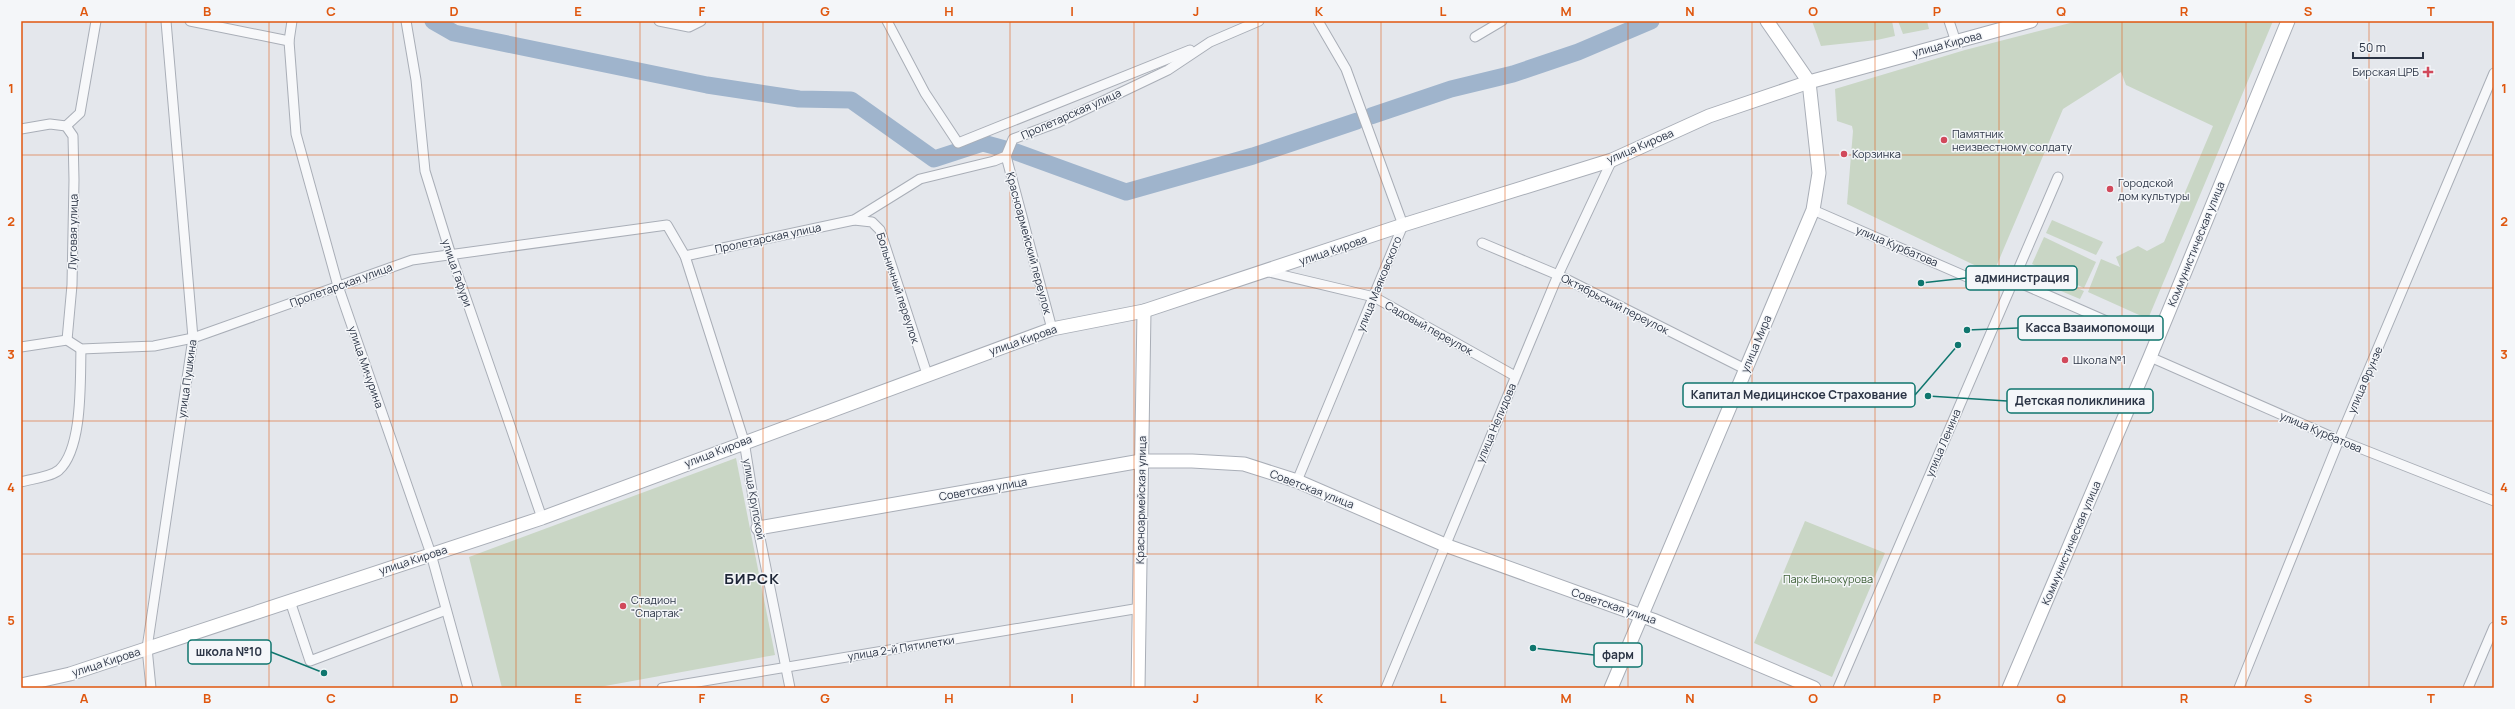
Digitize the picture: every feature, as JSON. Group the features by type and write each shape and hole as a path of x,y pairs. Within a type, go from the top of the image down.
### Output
{"street":[{"path":"21,129 50,124 66,126 80,113 96,21"},
{"name":"улица Пушкина","path":"151,688 147,648 193,338 166,21"},
{"path":"190,21 289,41"},
{"name":"улица Мичурина","path":"292,21 289,41 296,134 338,286 431,554 468,688"},
{"name":"улица Гафури","path":"406,21 416,80 425,171 451,255 542,518"},
{"path":"659,21 689,27 701,21"},
{"name":"Пролетарская улица","path":"887,21 925,93 958,143 1259,21"},
{"name":"улица Маяковского","path":"1297,481 1403,225 1346,69 1318,21"},
{"path":"1475,37 1502,21"},
{"name":"улица Мира","path":"1611,688 1813,210 1819,173 1808,82 1767,21"},
{"path":"1949,21 1956,42"},
{"name":"улица Кирова","path":"21,685 70,674 542,518 744,441 1052,329 1144,311 1268,272 1403,225 1612,160 1709,116 1808,82 2032,21"},
{"name":"Коммунистическая улица","path":"2009,688 2150,357 2288,21"},
{"name":"Пролетарская улица","path":"685,256 854,220 920,180 994,161 1006,156 1014,139 1058,122 1168,70 1210,42"},
{"name":"улица Фрунзе","path":"2239,688 2339,440 2494,73"},
{"name":"Луговая улица","path":"66,126 73,136 74,180 72,285 67,340"},
{"name":"Красноармейский переулок","path":"1006,156 1052,329"},
{"name":"улица Нелидова","path":"1386,688 1558,275 1612,160"},
{"name":"улица Ленина","path":"1838,688 2058,177"},
{"name":"улица Курбатова","path":"1813,210 1981,283"},
{"name":"Больничный переулок","path":"854,220 872,222 880,230 927,374"},
{"name":"Пролетарская улица","path":"81,349 154,346 193,338 412,260 667,225"},
{"name":"улица Крупской","path":"667,225 685,256 744,441 758,528 790,688"},
{"name":"Октябрьский переулок","path":"1482,243 1558,275 1745,369"},
{"name":"Садовый переулок","path":"1268,272 1374,297 1515,376"},
{"path":"2014,280 2134,332"},
{"name":"Красноармейская улица","path":"1138,688 1144,311"},
{"path":"21,347 67,340 81,349 76,423 70,455 58,471 21,482"},
{"name":"улица Курбатова","path":"2150,357 2339,440 2494,501"},
{"name":"Советская улица","path":"758,528 1141,461 1192,460 1244,464 1297,481 1445,545 1640,617 1654,620 1814,688"},
{"path":"290,602 310,661 446,610"},
{"name":"улица 2-й Пятилетки","path":"662,688 1140,608"},
{"path":"2468,688 2494,627"}],"green space":[{"path":"1812,21 1892,21 1895,36 1877,40 1821,46"},
{"path":"1898,21 1927,21 1929,29 1903,34"},
{"path":"2078,21 2273,21 2148,319 2088,292 2101,259 2120,267 2116,257 2138,246 2147,251 2164,242 2213,126 2126,85 2121,72 2063,109 1993,274 1847,204 1853,131 1852,126 1837,121 1835,89 1965,50"},
{"path":"2052,220 2103,242 2096,255 2046,233"},
{"path":"2044,237 2096,262 2084,288 2032,264"},
{"path":"2034,269 2084,291 2080,299 2030,278"},
{"name":"Стадион \"Спартак\"","path":"736,458 775,655 594,688 502,688 469,557"},
{"name":"Парк Винокурова","path":"1805,521 1885,553 1832,677 1754,643"}],"waterway":[{"path":"433,21 454,33 707,85 799,99 851,100 934,159 983,143 1016,152 1126,192 1253,156 1357,121"},
{"path":"1371,116 1451,89 1513,74 1578,52 1651,21"}],"place":[{"name":"Бирская ЦРБ","path":"2428,72"},
{"name":"Памятник неизвестному солдату","path":"1944,140"},
{"name":"Корзинка","path":"1844,154"},
{"name":"Городской дом культуры","path":"2110,189"},
{"name":"администрация","path":"1921,283"},
{"name":"Касса Взаимопомощи","path":"1967,330"},
{"name":"Капитал Медицинское Страхование","path":"1958,345"},
{"name":"Школа №1","path":"2065,360"},
{"name":"Детская поликлиника","path":"1928,396"},
{"name":"Стадион \"Спартак\"","path":"623,606"},
{"name":"фарм","path":"1533,648"},
{"name":"школа №10","path":"324,673"}],"district":[{"name":"БИРСК","path":"752,579"}]}
